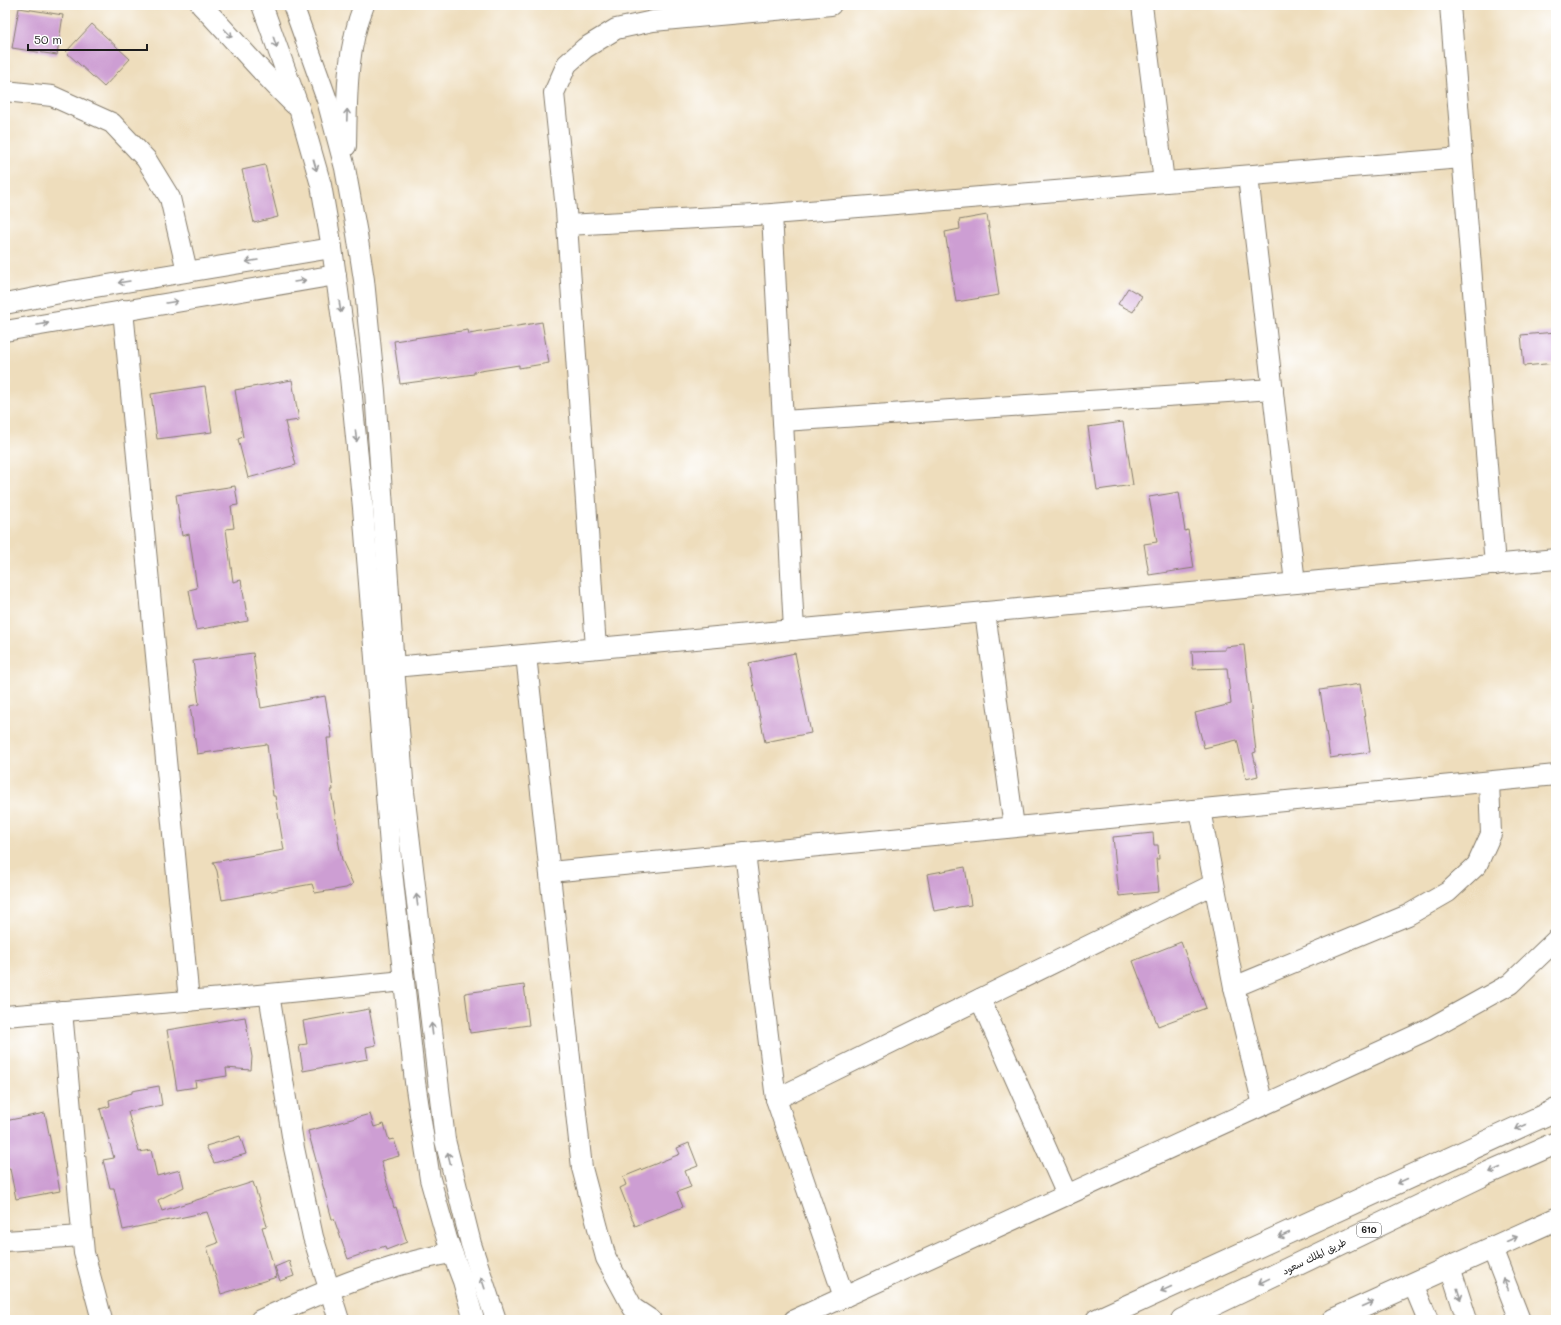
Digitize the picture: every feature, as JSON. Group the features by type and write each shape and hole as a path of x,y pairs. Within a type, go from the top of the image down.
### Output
{"main road":[{"path":"1097,1320 1556,1110"},
{"name":"طريق الملك سعود","path":"1182,1320 1481,1176 1556,1143"},
{"path":"1337,1319 1556,1219"}],"street":[{"path":"200,5 233,38 272,83 299,108"},
{"path":"262,5 299,108 321,185 332,248 350,377 363,508 392,863 415,1082 430,1179 474,1320"},
{"path":"293,5 327,100 345,168 364,280 375,391 404,792 445,1140 471,1244 496,1320"},
{"path":"345,168 348,70 360,15 364,5"},
{"path":"596,648 567,224 554,93 567,64 585,48 616,29 653,21 830,5"},
{"path":"1142,5 1164,182"},
{"path":"1450,5 1495,565"},
{"path":"5,91 52,96 112,123 146,159 170,198 187,271"},
{"path":"567,224 772,214 1462,158"},
{"path":"1248,176 1295,583"},
{"path":"772,214 794,630"},
{"path":"5,304 187,271 332,248"},
{"path":"5,331 123,310 336,276"},
{"path":"123,310 189,1001"},
{"path":"783,421 1273,389"},
{"path":"394,667 1556,559"},
{"path":"985,612 1014,827"},
{"path":"526,655 582,1168 606,1258 633,1308 651,1320"},
{"path":"550,872 1556,775"},
{"path":"1234,987 1408,915 1448,892 1477,865 1491,834 1489,782"},
{"path":"1200,810 1234,987 1263,1105"},
{"path":"745,853 776,1098 844,1297"},
{"path":"776,1098 1214,884"},
{"path":"794,1320 1425,1031 1510,984 1556,940"},
{"path":"5,1016 404,981"},
{"path":"269,994 294,1148 313,1238 339,1320"},
{"path":"980,999 1068,1195"},
{"path":"62,1011 84,1253 102,1320"},
{"path":"5,1241 82,1236"},
{"path":"1492,1248 1520,1320"},
{"path":"260,1320 329,1289 424,1257 452,1253"},
{"path":"1450,1267 1467,1320"},
{"path":"1413,1284 1428,1320"}],"building":[{"path":"19,8 63,15 57,55 12,48"},
{"path":"92,24 130,59 104,87 66,52"},
{"path":"265,165 278,217 254,223 242,170"},
{"path":"987,215 999,295 956,302 945,232 960,229 959,220"},
{"path":"1128,288 1142,296 1133,312 1118,304"},
{"path":"542,322 549,363 519,368 519,365 474,372 474,374 400,384 394,341 468,330 469,334"},
{"path":"1556,332 1556,363 1524,366 1521,335"},
{"path":"292,380 299,420 285,422 296,465 248,478 238,439 243,437 235,390"},
{"path":"205,386 212,432 157,439 151,394"},
{"path":"1123,422 1133,485 1097,490 1088,427"},
{"path":"235,486 238,505 231,506 234,528 226,529 233,582 241,580 248,621 196,630 189,590 197,588 189,534 182,536 176,495"},
{"path":"1179,492 1185,531 1188,530 1194,568 1149,575 1144,544 1157,542 1149,497"},
{"path":"1244,645 1256,752 1253,753 1258,776 1246,779 1237,740 1204,748 1195,713 1231,704 1227,668 1193,669 1192,651 1225,650 1225,647"},
{"path":"253,653 261,708 325,696 332,738 327,738 333,790 331,790 338,840 342,860 353,884 346,888 315,893 312,884 222,900 217,871 213,862 284,850 275,796 273,796 267,744 197,754 190,706 199,704 193,661"},
{"path":"795,653 811,733 765,742 749,663"},
{"path":"1360,684 1370,752 1330,758 1320,690"},
{"path":"1153,833 1154,845 1158,845 1159,859 1156,859 1159,892 1119,896 1113,837"},
{"path":"965,867 971,905 934,911 927,874"},
{"path":"1181,942 1206,1008 1158,1026 1133,961"},
{"path":"524,985 529,1025 470,1033 465,993"},
{"path":"369,1009 376,1045 366,1047 368,1059 303,1071 299,1045 307,1044 303,1021"},
{"path":"245,1017 252,1057 251,1070 226,1068 227,1076 195,1081 196,1087 177,1090 167,1030"},
{"path":"159,1086 162,1105 128,1112 139,1152 151,1150 157,1176 180,1170 184,1187 158,1200 162,1211 253,1182 267,1226 262,1227 277,1277 221,1294 207,1247 218,1243 207,1212 123,1230 114,1188 110,1188 103,1160 114,1158 100,1109 110,1106 109,1100 132,1093 132,1091"},
{"path":"45,1113 60,1191 16,1199 10,1169 5,1170 5,1121"},
{"path":"370,1114 374,1127 384,1124 389,1140 394,1139 399,1156 381,1161 394,1208 396,1207 407,1242 386,1250 385,1246 348,1259 334,1219 332,1219 308,1131"},
{"path":"240,1136 246,1154 214,1163 206,1146"},
{"path":"689,1143 698,1166 685,1171 691,1187 677,1192 683,1207 635,1226 620,1188 626,1185 623,1177 680,1154 677,1148"},
{"path":"289,1261 294,1276 280,1281 275,1267"}]}
